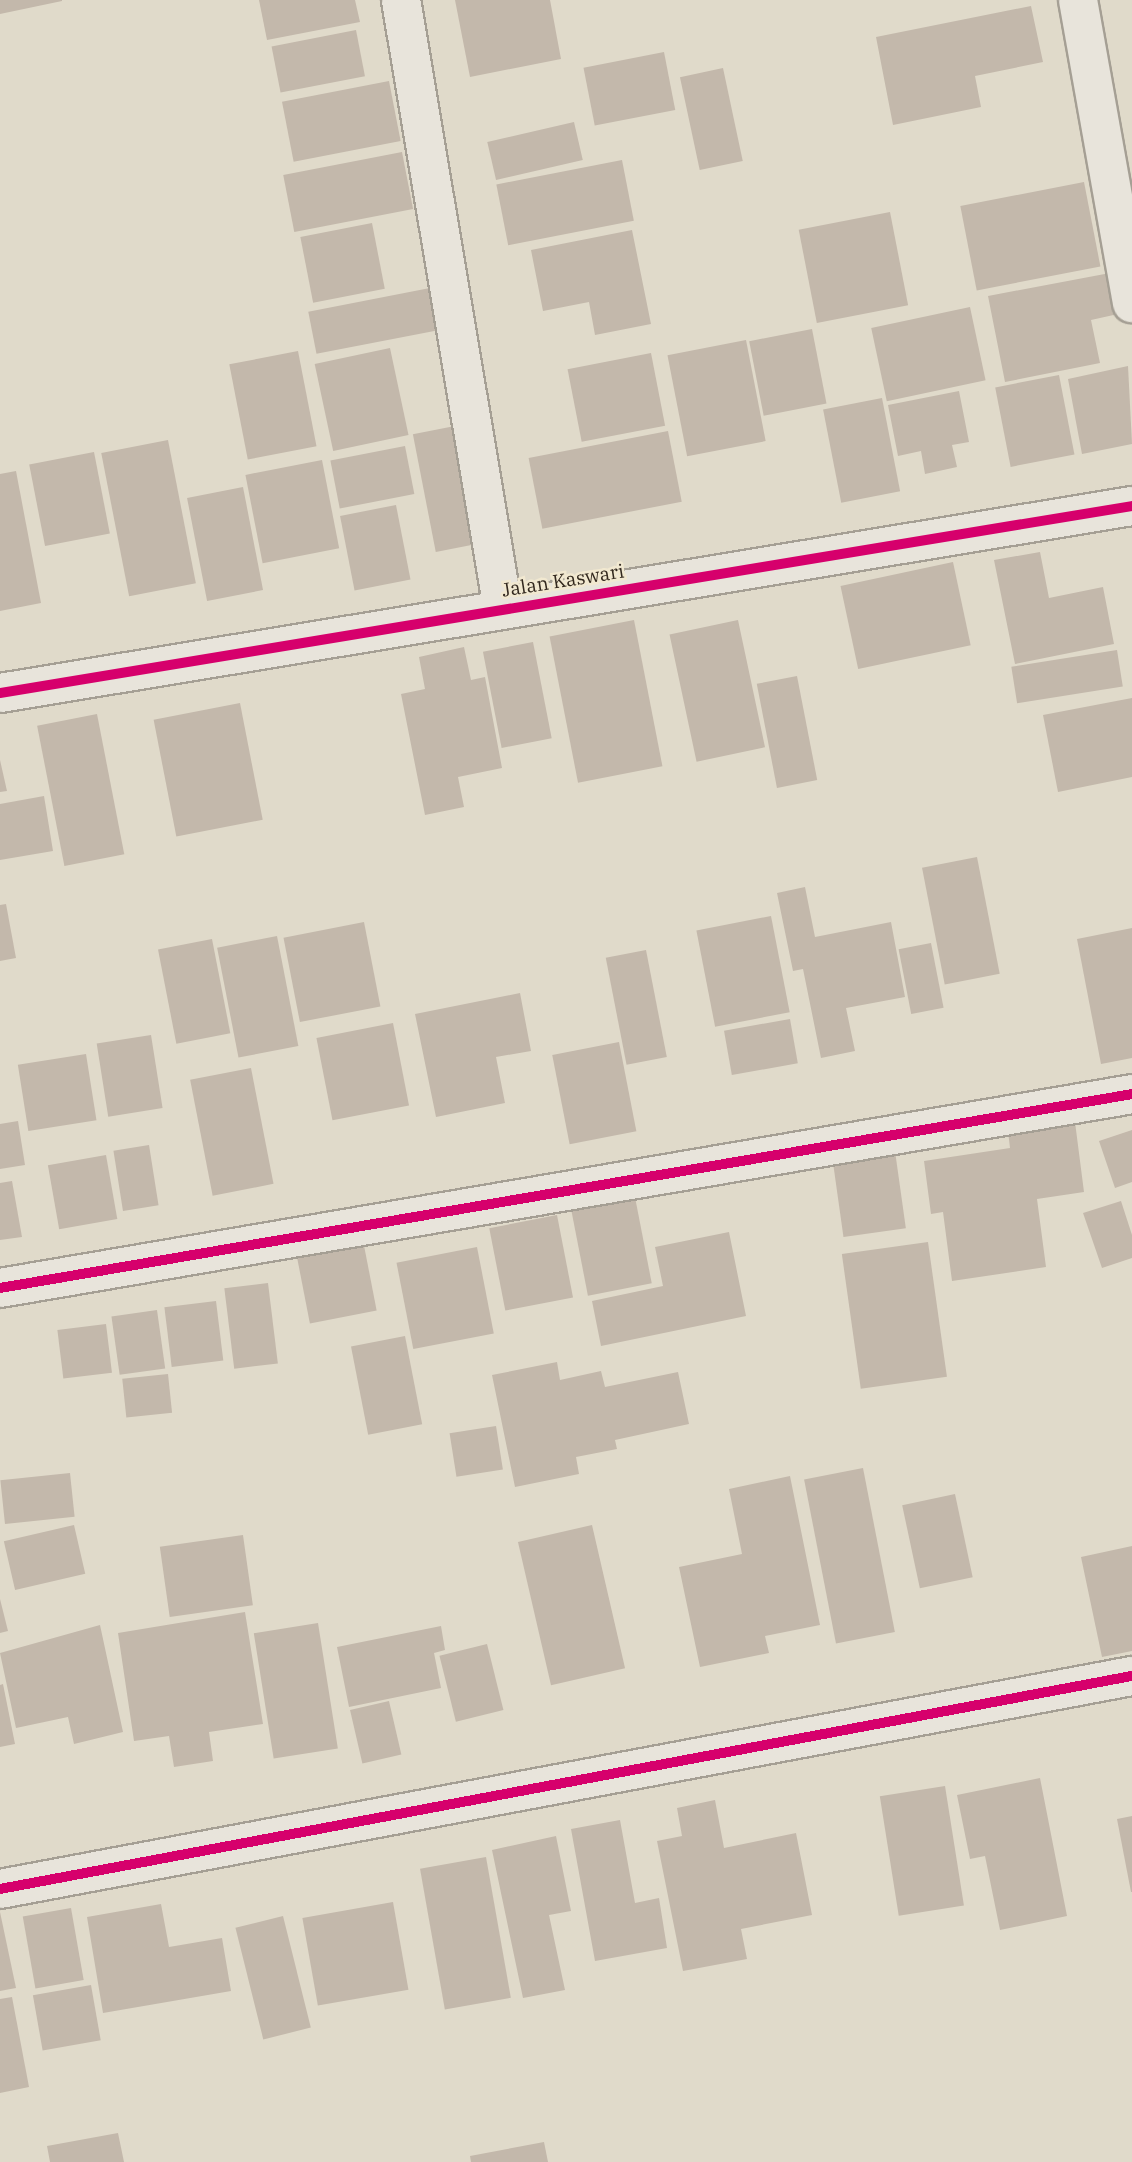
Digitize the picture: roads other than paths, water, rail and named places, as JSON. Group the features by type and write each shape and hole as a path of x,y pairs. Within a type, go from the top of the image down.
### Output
{"street":[{"path":"401,0 503,609"},
{"path":"1079,0 1132,303"},
{"name":"Jalan Kaswari","path":"0,693 1132,506"},
{"path":"0,1288 1132,1094"},
{"path":"0,1889 1132,1676"}]}
